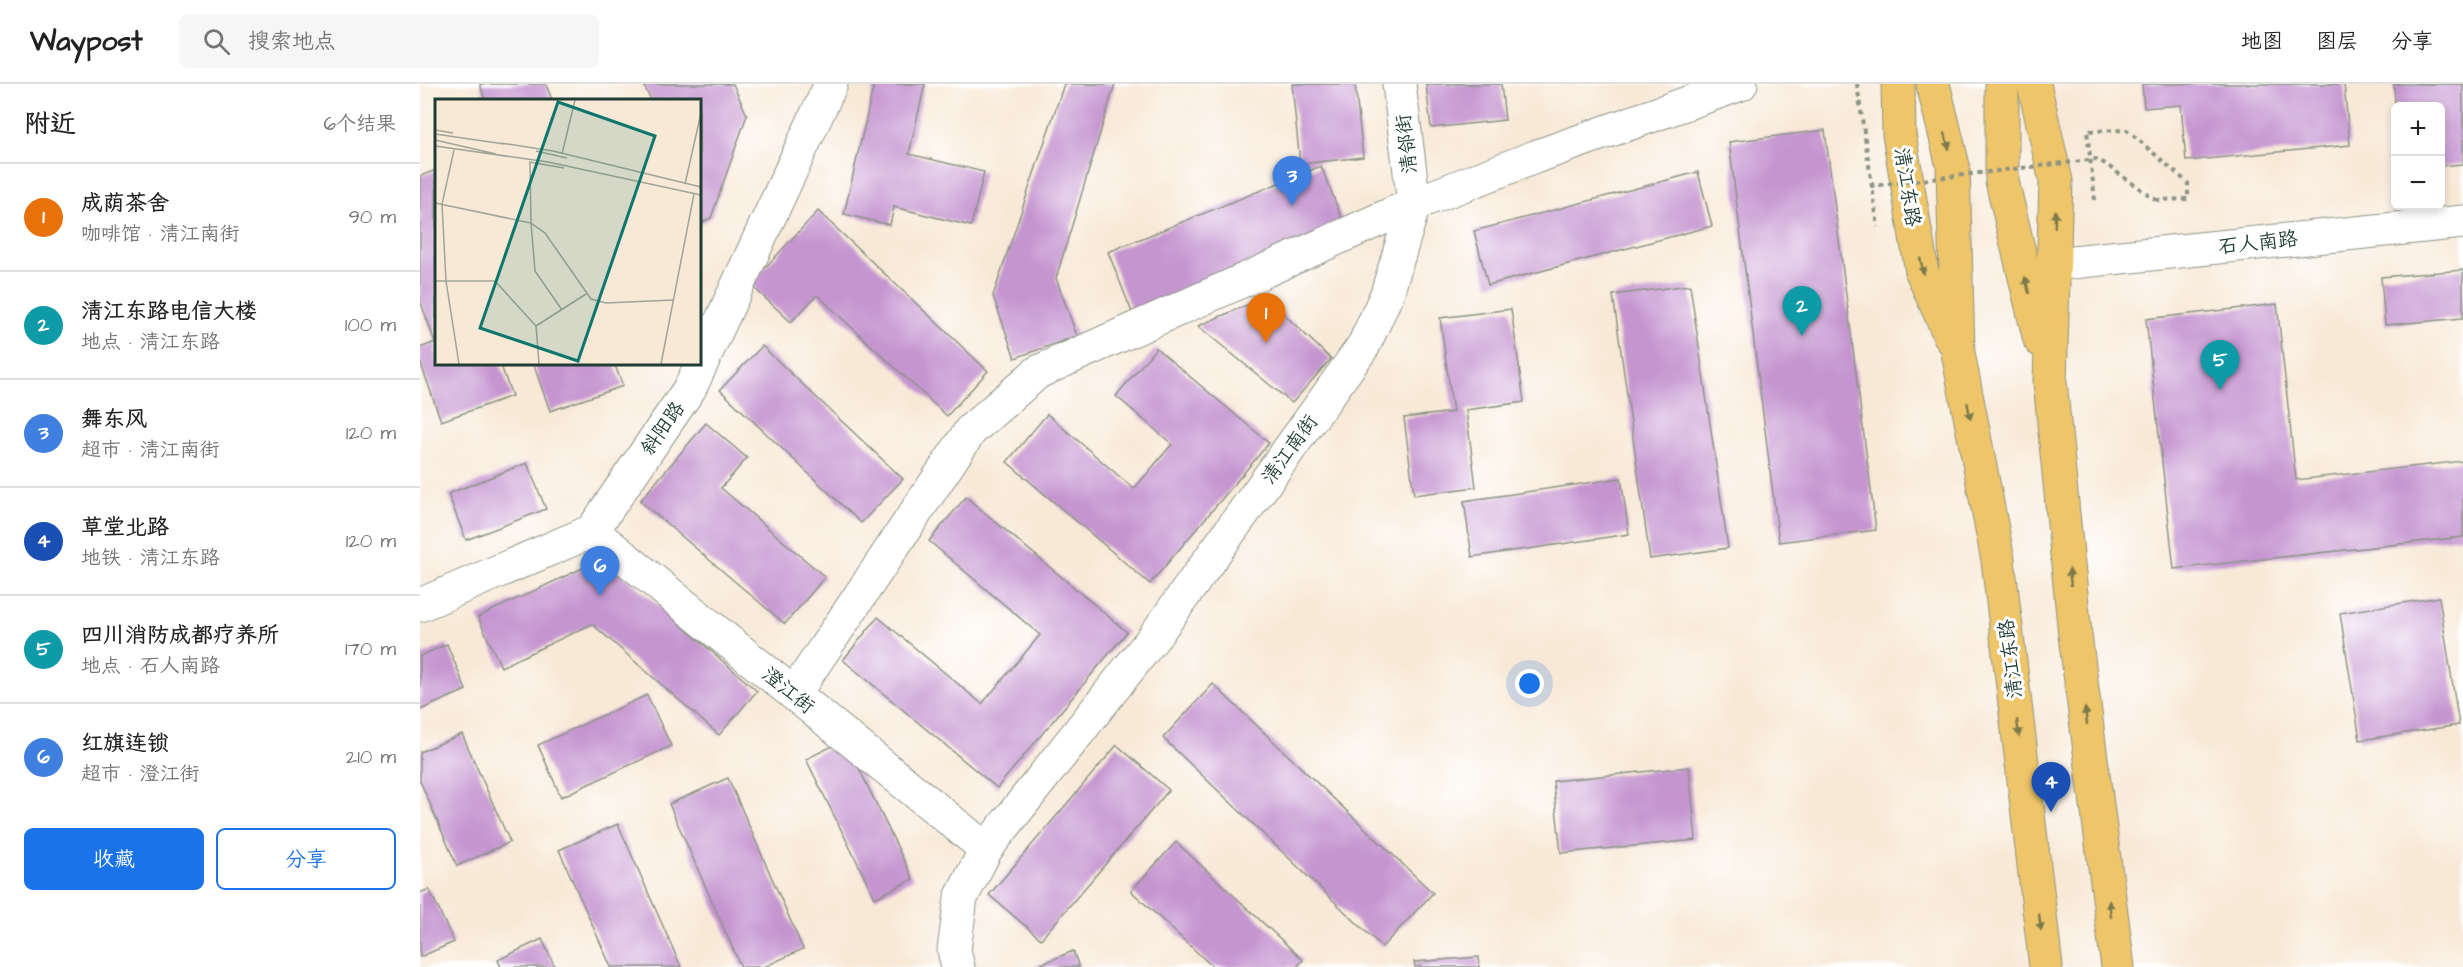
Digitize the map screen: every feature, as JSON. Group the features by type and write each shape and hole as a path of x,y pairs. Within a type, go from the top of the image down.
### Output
{"main road":[{"name":"清江东路","path":"1898,84 1899,134 1922,272 1958,354"},
{"name":"清江东路","path":"1933,84 1953,166 1958,354 1998,560 2046,967"},
{"path":"2002,84 2002,181 2050,382"},
{"path":"2034,84 2056,181 2050,382 2075,635 2118,967"}],"street":[{"name":"斜阳路","path":"592,531 690,388 831,84"},
{"name":"清邻街","path":"1399,84 1414,204"},
{"path":"794,694 971,430 1038,372 1414,204 1535,157 1741,84"},
{"name":"清江南街","path":"958,967 954,950 961,898 986,849 1155,638 1364,345 1387,294 1414,204"},
{"name":"石人南路","path":"2053,264 2463,222"},
{"path":"420,605 592,531"},
{"name":"澄江街","path":"592,531 986,849"}],"path":[{"path":"1857,84 1870,186 1878,227"},
{"path":"1870,186 2098,159 2156,200 2188,199 2188,183 2127,130 2087,131 2095,200"}],"building":[{"path":"480,84 546,84 552,99 485,99"},
{"path":"643,84 733,84 747,115 711,218 700,224 700,99 650,99"},
{"path":"874,84 925,84 909,154 984,172 971,226 894,207 890,225 844,214"},
{"path":"1064,84 1115,84 1056,278 1077,336 1015,358 993,296"},
{"path":"1292,84 1355,84 1363,157 1300,164"},
{"path":"1426,84 1501,84 1505,120 1431,128"},
{"path":"2142,84 2344,84 2350,145 2186,161 2181,105 2144,108"},
{"path":"2394,84 2463,84 2463,164 2445,166 2445,102 2395,102"},
{"path":"1825,130 1876,530 1779,542 1729,142"},
{"path":"1321,166 1345,226 1132,312 1108,252"},
{"path":"435,170 435,342 420,300 420,176"},
{"path":"1698,172 1712,226 1488,285 1474,231"},
{"path":"818,211 988,371 947,416 817,295 791,322 750,284"},
{"path":"2463,270 2463,318 2385,325 2381,277"},
{"path":"1690,285 1728,548 1650,559 1613,295"},
{"path":"1266,297 1331,359 1292,403 1198,326"},
{"path":"2277,304 2296,480 2463,461 2463,537 2174,569 2146,319"},
{"path":"1511,309 1524,402 1466,410 1476,487 1414,495 1404,418 1453,412 1440,318"},
{"path":"435,342 435,364 500,364 512,396 441,421 420,361 420,348"},
{"path":"762,346 903,479 861,523 720,390"},
{"path":"1156,348 1269,443 1150,584 1007,462 1047,414 1134,489 1172,444 1116,396"},
{"path":"533,364 614,364 623,386 550,411"},
{"path":"706,423 747,458 721,488 825,577 785,624 640,501"},
{"path":"527,463 546,509 466,540 448,494"},
{"path":"1621,478 1629,534 1472,557 1464,501"},
{"path":"966,497 1127,632 997,788 843,660 878,617 982,704 1040,635 929,541"},
{"path":"604,558 757,691 719,735 592,624 501,667 478,617"},
{"path":"2439,597 2459,725 2360,740 2340,613"},
{"path":"447,644 466,690 420,710 420,656"},
{"path":"1213,684 1433,893 1382,947 1163,738"},
{"path":"647,695 671,746 561,797 538,745"},
{"path":"462,734 510,842 457,866 420,781 420,752"},
{"path":"845,740 913,879 875,898 806,759"},
{"path":"1117,745 1169,790 1041,939 989,895"},
{"path":"1689,767 1696,840 1561,853 1553,781"},
{"path":"728,778 803,949 764,967 741,967 669,804"},
{"path":"618,824 681,967 611,967 559,850"},
{"path":"1176,842 1303,960 1297,967 1213,967 1131,891"},
{"path":"429,889 454,942 420,957 420,893"},
{"path":"542,939 555,967 501,967 498,960"},
{"path":"1073,951 1079,967 1034,967"},
{"path":"1479,957 1479,967 1415,967 1414,962"}],"place":[{"name":"舞东风","path":"1292,206"},
{"name":"清江东路电信大楼","path":"1802,336"},
{"name":"成荫茶舍","path":"1266,343"},
{"name":"四川消防成都疗养所","path":"2220,390"},
{"name":"红旗连锁","path":"600,596"},
{"name":"草堂北路","path":"2051,812"}]}
